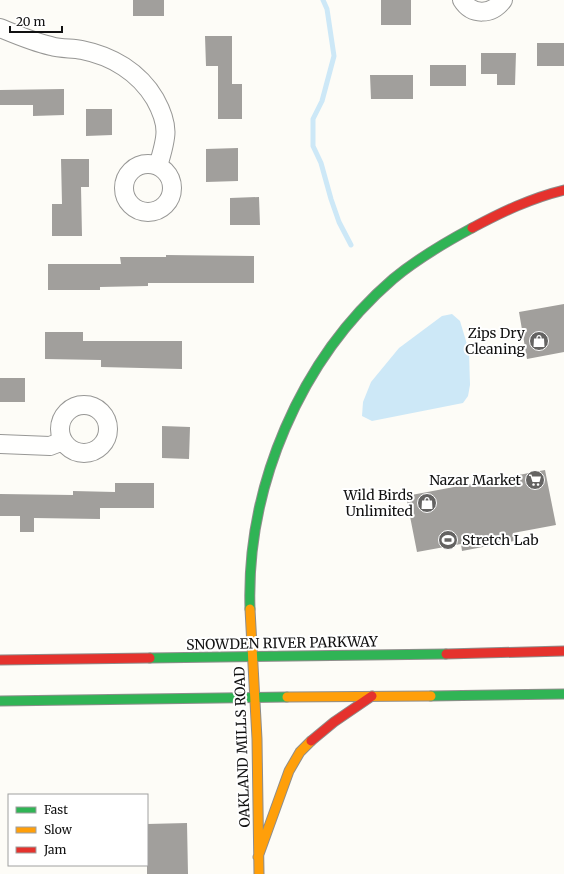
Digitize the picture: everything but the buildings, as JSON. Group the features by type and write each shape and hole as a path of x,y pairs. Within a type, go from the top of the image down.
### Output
{"main road":[{"name":"OAKLAND MILLS ROAD","path":"258,874 255,697 250,591 252,553 259,509 270,468 288,422 309,383 334,346 356,317 388,284 417,260 449,240 518,204 564,190"},
{"name":"SNOWDEN RIVER PARKWAY","path":"0,660 564,651"},
{"path":"0,701 564,694"},
{"path":"522,695 564,701"},
{"path":"258,857 281,789 290,768 300,752 314,737 328,726 372,696"}],"street":[{"path":"462,0 465,5 472,10 483,13 499,6 503,0"},
{"path":"0,28 34,42 101,55 120,64 137,76 150,91 165,121 165,145 158,166"},
{"path":"0,444 50,446 63,441"}],"water":[{"path":"452,314 460,321 469,351 470,385 468,396 463,403 372,421 362,416 363,402 371,382 399,348 442,316"}],"waterway":[{"path":"323,0 327,9 334,56 322,101 313,119 313,146 321,163 339,222 351,245"}],"traffic: fast":[{"path":"250,609 251,563 258,517 269,472 285,428 306,386 331,347 360,311 393,279 451,239 472,228"},
{"path":"150,658 446,654"},
{"path":"431,696 564,694"},
{"path":"0,701 287,697"}],"traffic: slow":[{"path":"250,609 257,739 259,874"},
{"path":"287,697 431,696"},
{"path":"258,857 289,771 300,752 311,741"}],"traffic: jam":[{"path":"472,228 517,206 564,190"},
{"path":"446,654 564,651"},
{"path":"0,660 150,658"},
{"path":"311,741 334,722 372,696"}],"place":[{"name":"Zips Dry Cleaning","path":"539,341"},
{"name":"Nazar Market","path":"535,480"},
{"name":"Wild Birds Unlimited","path":"427,503"},
{"name":"Stretch Lab","path":"448,540"}]}
